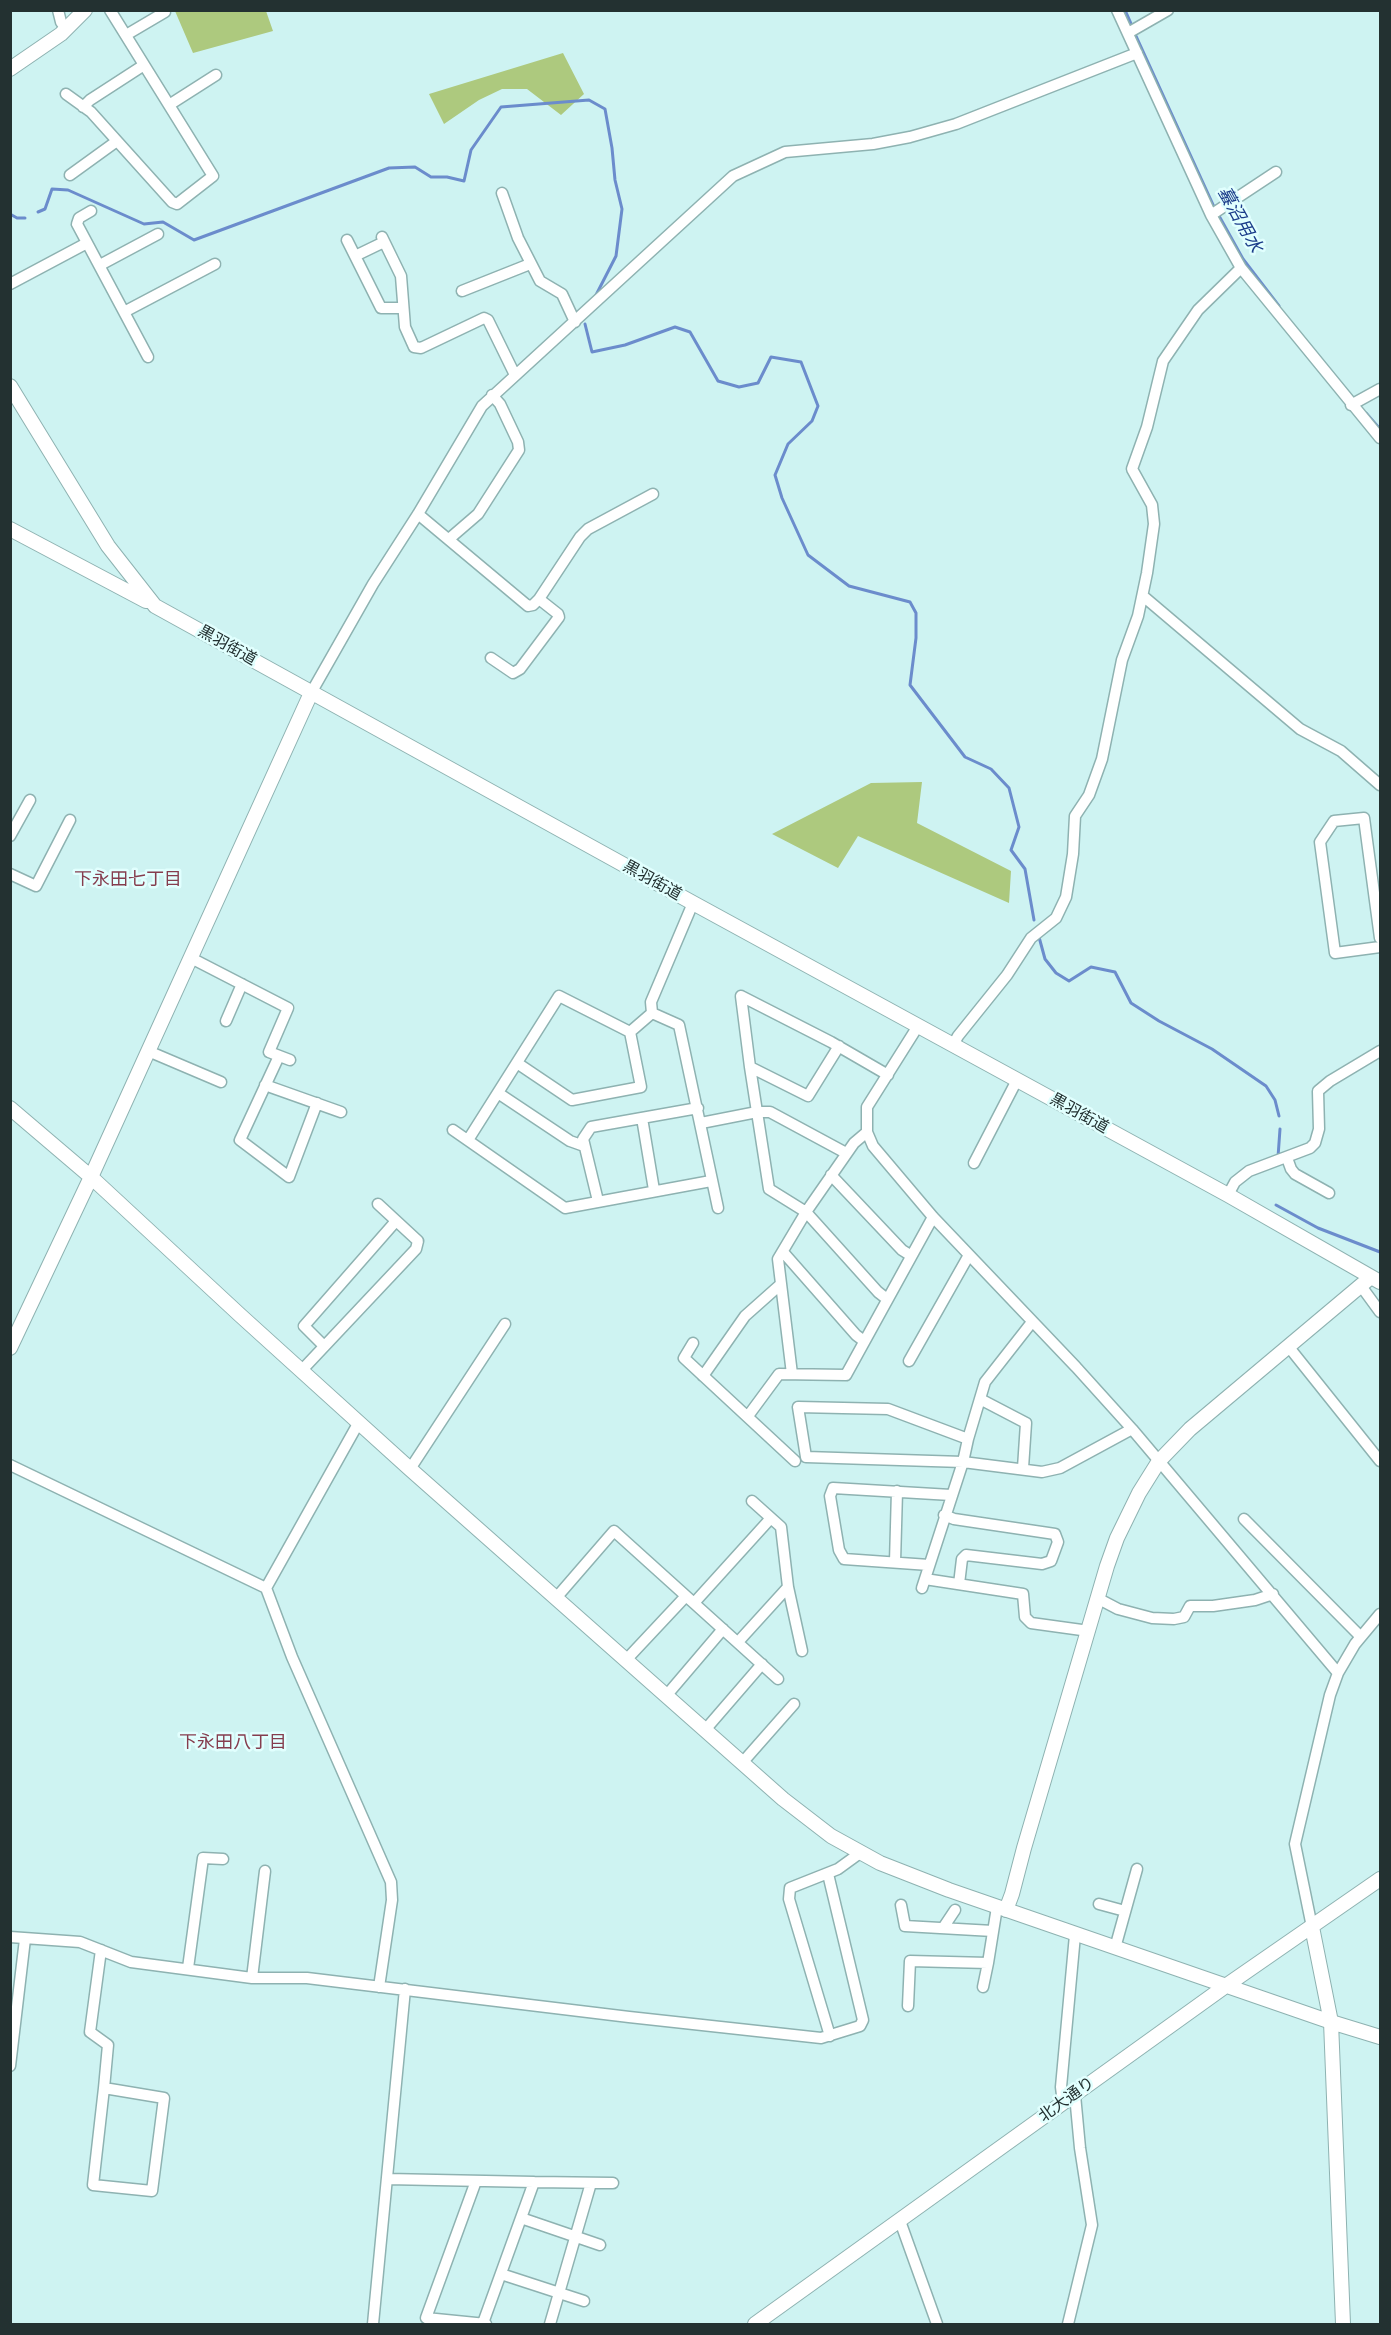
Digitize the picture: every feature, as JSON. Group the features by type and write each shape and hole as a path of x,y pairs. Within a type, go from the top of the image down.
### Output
{"street":[{"path":"58,10 61,22 66,29"},
{"path":"10,69 66,29 85,10"},
{"path":"66,94 91,112 172,202 177,204 213,177 110,10"},
{"path":"1117,10 1241,268 1380,438"},
{"path":"1128,33 1168,10"},
{"path":"126,35 165,12"},
{"path":"10,1348 91,1177 311,693 373,584 418,514 472,422 492,395 733,176 757,163 785,152 873,144 910,137 956,124 1137,52"},
{"path":"83,107 144,65"},
{"path":"169,105 216,75"},
{"path":"70,175 117,141"},
{"path":"1215,213 1276,172"},
{"path":"502,193 530,264 540,281 562,294 575,322"},
{"path":"92,211 77,221 148,357"},
{"path":"100,265 158,234"},
{"path":"355,256 383,239 401,276 405,327 411,343 417,349 480,318 488,320 515,375"},
{"path":"347,240 381,308 403,308"},
{"path":"10,284 87,243"},
{"path":"124,312 215,264"},
{"path":"462,291 530,264"},
{"path":"953,1046 958,1036 1007,975 1031,938 1056,918 1066,897 1073,854 1075,816 1089,795 1102,759 1122,660 1143,596 1154,524 1152,505 1132,469 1147,427 1163,360 1198,310 1241,268"},
{"name":"黒羽街道","path":"10,386 108,546 155,606 1228,1195 1371,1281"},
{"path":"1351,405 1380,389"},
{"path":"448,539 478,513 519,450 518,442 505,414 492,395"},
{"path":"418,514 524,605 533,605 580,537 588,530 653,494"},
{"path":"10,528 155,606"},
{"path":"1143,596 1300,729 1341,751 1380,785"},
{"path":"491,658 513,673 520,669 559,617 539,599"},
{"path":"10,836 30,800"},
{"path":"1380,938 1364,818 1334,821 1320,842 1335,953 1380,947"},
{"path":"10,874 36,886 70,820"},
{"path":"1367,846 1380,844"},
{"path":"652,1013 651,1002 693,903"},
{"path":"191,958 288,1008 269,1052 290,1060"},
{"path":"226,1021 242,984"},
{"path":"468,1140 559,996 630,1032"},
{"path":"887,1299 878,1292 806,1212 769,1189 741,996 839,1046 888,1075"},
{"path":"630,1032 652,1013"},
{"path":"652,1013 679,1025 718,1208"},
{"path":"918,1026 867,1107 867,1132 873,1146 933,1217 1076,1366 1132,1429 1338,1673"},
{"path":"517,1063 572,1100 641,1087 630,1032"},
{"path":"750,1067 808,1096 839,1046"},
{"path":"148,1051 221,1082"},
{"path":"1228,1195 1241,1176 1310,1148 1315,1143 1319,1129 1318,1091 1330,1080 1380,1051"},
{"path":"279,1056 240,1140 289,1177 317,1103"},
{"path":"975,1163 1017,1080"},
{"path":"265,1085 341,1112"},
{"path":"498,1093 570,1141 584,1146"},
{"path":"10,1108 91,1177 359,1422 666,1696 783,1799 831,1836 860,1853 916,1878 1075,1935 1380,2037"},
{"path":"598,1201 583,1139 591,1127 698,1108"},
{"path":"701,1123 757,1112 770,1112 846,1153"},
{"path":"642,1118 654,1191"},
{"path":"453,1130 565,1208 711,1181"},
{"path":"792,1374 778,1259 806,1212 846,1153 867,1132"},
{"path":"1287,1158 1295,1174 1329,1193"},
{"path":"831,1175 902,1250 910,1255"},
{"path":"302,1370 416,1249 418,1241 378,1204"},
{"path":"748,1416 779,1374 846,1376 910,1255 933,1217"},
{"path":"324,1346 304,1326 396,1221"},
{"path":"783,1252 856,1335 864,1341"},
{"path":"909,1361 969,1255"},
{"path":"983,1988 993,1931 1002,1909 1012,1894 1097,1598 1117,1538 1128,1514 1159,1461 1190,1429 1288,1346 1371,1281 1380,1312"},
{"path":"703,1376 745,1316 781,1284"},
{"path":"1032,1322 985,1382 963,1462 928,1564 924,1583 959,1584 1023,1594 1025,1617 1031,1623 1089,1631"},
{"path":"410,1468 505,1324"},
{"path":"693,1343 684,1358 795,1461"},
{"path":"1288,1346 1380,1461"},
{"path":"980,1399 1026,1423 1023,1468"},
{"path":"968,1439 888,1409 798,1407 806,1456 963,1462 1042,1472 1060,1468 1132,1429"},
{"path":"266,1588 359,1422"},
{"path":"10,1465 266,1588 292,1657 392,1882 392,1900 379,1986"},
{"path":"928,1564 844,1559 839,1550 830,1496 833,1488 951,1495"},
{"path":"894,1562 897,1491"},
{"path":"752,1501 781,1527 788,1587 802,1651"},
{"path":"945,1515 954,1519 1055,1534 1058,1542 1051,1561 1042,1564 966,1555 962,1559 959,1584"},
{"path":"626,1660 690,1600 771,1518"},
{"path":"1244,1519 1361,1637"},
{"path":"556,1598 614,1531 778,1679"},
{"path":"738,1642 788,1587"},
{"path":"1097,1598 1118,1609 1152,1618 1174,1619 1184,1617 1190,1606 1245,1602 1273,1594"},
{"path":"1343,2325 1331,2022 1295,1844 1330,1695 1338,1673 1361,1637 1380,1614"},
{"path":"666,1696 723,1629"},
{"path":"705,1730 762,1664"},
{"path":"742,1763 794,1704"},
{"path":"830,2036 789,1899 790,1888 838,1869 860,1853"},
{"path":"188,1968 203,1858 223,1858"},
{"path":"1114,1947 1137,1869"},
{"path":"252,1978 266,1871"},
{"path":"10,1937 80,1942 130,1962 252,1978 307,1978 651,2020 821,2038 860,2026 863,2020 828,1874"},
{"name":"北大通り","path":"755,2325 1227,1985 1380,1879"},
{"path":"1099,1904 1125,1911"},
{"path":"901,1905 905,1926 993,1931"},
{"path":"943,1928 956,1910"},
{"path":"1063,2103 1061,2086 1075,1935"},
{"path":"10,2066 26,1939"},
{"path":"101,1950 90,2032 108,2045 93,2186 152,2191 164,2098 104,2088"},
{"path":"908,2006 910,1961 988,1963"},
{"path":"373,2325 405,1989"},
{"path":"1068,2325 1092,2225 1080,2148 1075,2094"},
{"path":"387,2179 614,2183"},
{"path":"476,2181 426,2318 484,2324 534,2182"},
{"path":"549,2325 591,2183"},
{"path":"521,2218 600,2245"},
{"path":"900,2221 937,2325"},
{"path":"501,2274 584,2301"}],"green space":[{"path":"175,11 266,11 273,31 193,53"},
{"path":"563,53 584,94 561,115 527,89 502,89 479,100 444,124 429,94"},
{"path":"922,782 917,823 1011,871 1009,903 858,836 838,868 772,834 871,783"}],"waterway":[{"name":"蟇沼用水","path":"1125,10 1133,28"},
{"name":"蟇沼用水","path":"1136,36 1215,209"},
{"path":"38,212 45,209 52,189 68,190 144,224 163,222 194,240 389,168 415,167 431,177 447,177 464,181 471,150 501,107 589,100 605,109 615,180 622,209 616,256 595,297"},
{"path":"10,214 17,218 25,218"},
{"name":"蟇沼用水","path":"1218,214 1243,259 1279,306"},
{"path":"585,324 592,352 625,345 675,327 690,332 718,381 739,387 758,383 771,357 801,362 818,406 812,421 788,444 775,475 782,498 808,555 849,586 910,602 916,613 916,638 910,685 965,757 991,769 1009,788 1019,827 1011,850 1025,869 1034,920"},
{"name":"蟇沼用水","path":"1366,413 1380,429"},
{"path":"1039,937 1045,959 1056,973 1069,981 1091,967 1115,972 1131,1003 1159,1021 1212,1049 1266,1086 1275,1100 1279,1116"},
{"path":"1278,1157 1280,1129"},
{"path":"1276,1205 1318,1228 1380,1252"}],"district":[{"name":"下永田七丁目","path":"128,880"},
{"name":"下永田八丁目","path":"233,1743"}]}
